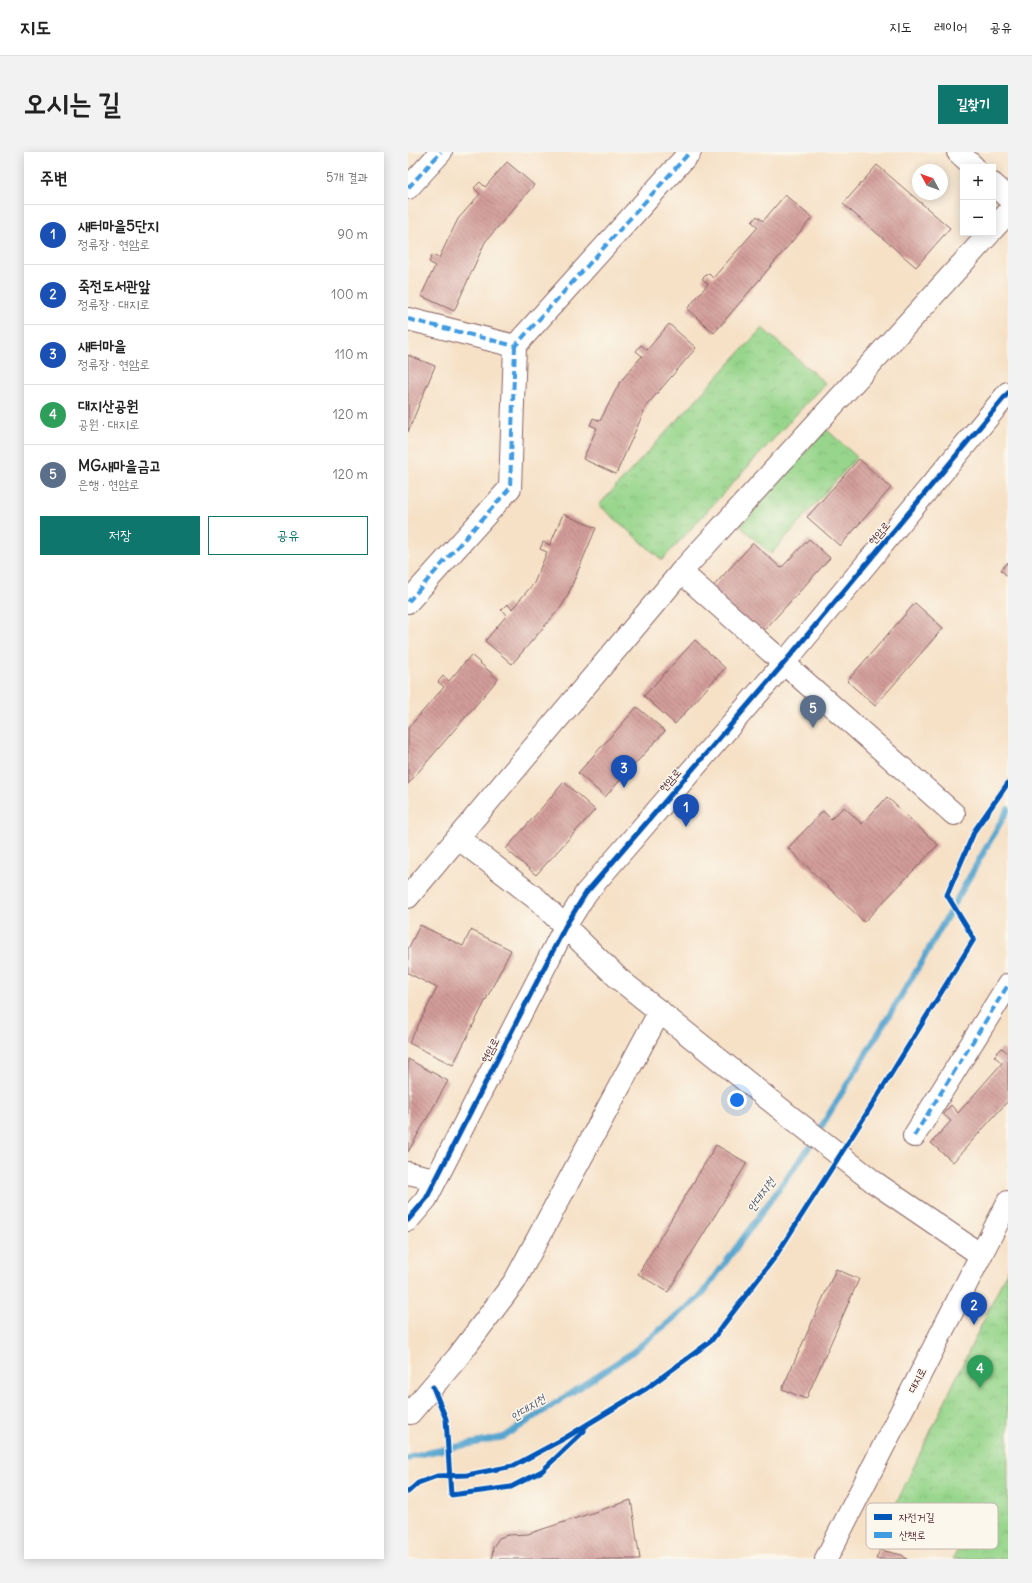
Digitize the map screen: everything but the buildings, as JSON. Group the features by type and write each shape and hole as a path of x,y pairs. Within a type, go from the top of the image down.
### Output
{"street":[{"path":"408,188 442,152"},
{"path":"408,602 510,488 515,346 690,152"},
{"path":"958,152 971,164"},
{"path":"996,187 1008,198"},
{"path":"996,226 1008,213"},
{"path":"408,897 681,572 987,236"},
{"path":"408,319 515,346"},
{"name":"현암로","path":"408,1220 426,1199 566,925 586,893 785,662 1008,393"},
{"path":"681,572 785,662 954,814"},
{"path":"458,838 538,900 566,925 619,979 792,1118 874,1182 981,1255"},
{"path":"914,1136 1008,985"},
{"path":"410,1413 457,1358 515,1281 660,1011"},
{"path":"408,1174 435,1179"},
{"name":"대지로","path":"826,1559 1008,1202"}],"green space":[{"path":"762,328 825,383 662,560 599,505"},
{"path":"826,429 857,457 771,554 740,526"},
{"path":"1008,1269 1008,1559 953,1559 958,1549 998,1549 998,1503 896,1503"}],"waterway":[{"name":"안대지천","path":"408,1459 412,1456 504,1437 630,1354 701,1296 807,1150 918,968 1008,809"}],"marked path":[{"path":"408,188 441,152"},
{"path":"408,319 515,346 690,152"},
{"path":"408,602 510,488 515,346"},
{"path":"914,1136 1008,985"}],"cycle path":[{"path":"408,1220 426,1199 566,925 586,893 785,662 1008,393"},
{"path":"408,1492 418,1483 437,1476 467,1475 513,1466 565,1438 647,1388 711,1341 775,1257 872,1105 974,939 947,895 975,830 1008,783"},
{"path":"433,1387 446,1419 451,1495 511,1487 542,1471 584,1431"}],"place":[{"name":"MG새마을금고","path":"813,728"},
{"name":"새터마을","path":"624,788"},
{"name":"새터마을5단지","path":"686,827"},
{"name":"죽전도서관앞","path":"974,1325"},
{"name":"대지산공원","path":"980,1388"}]}
